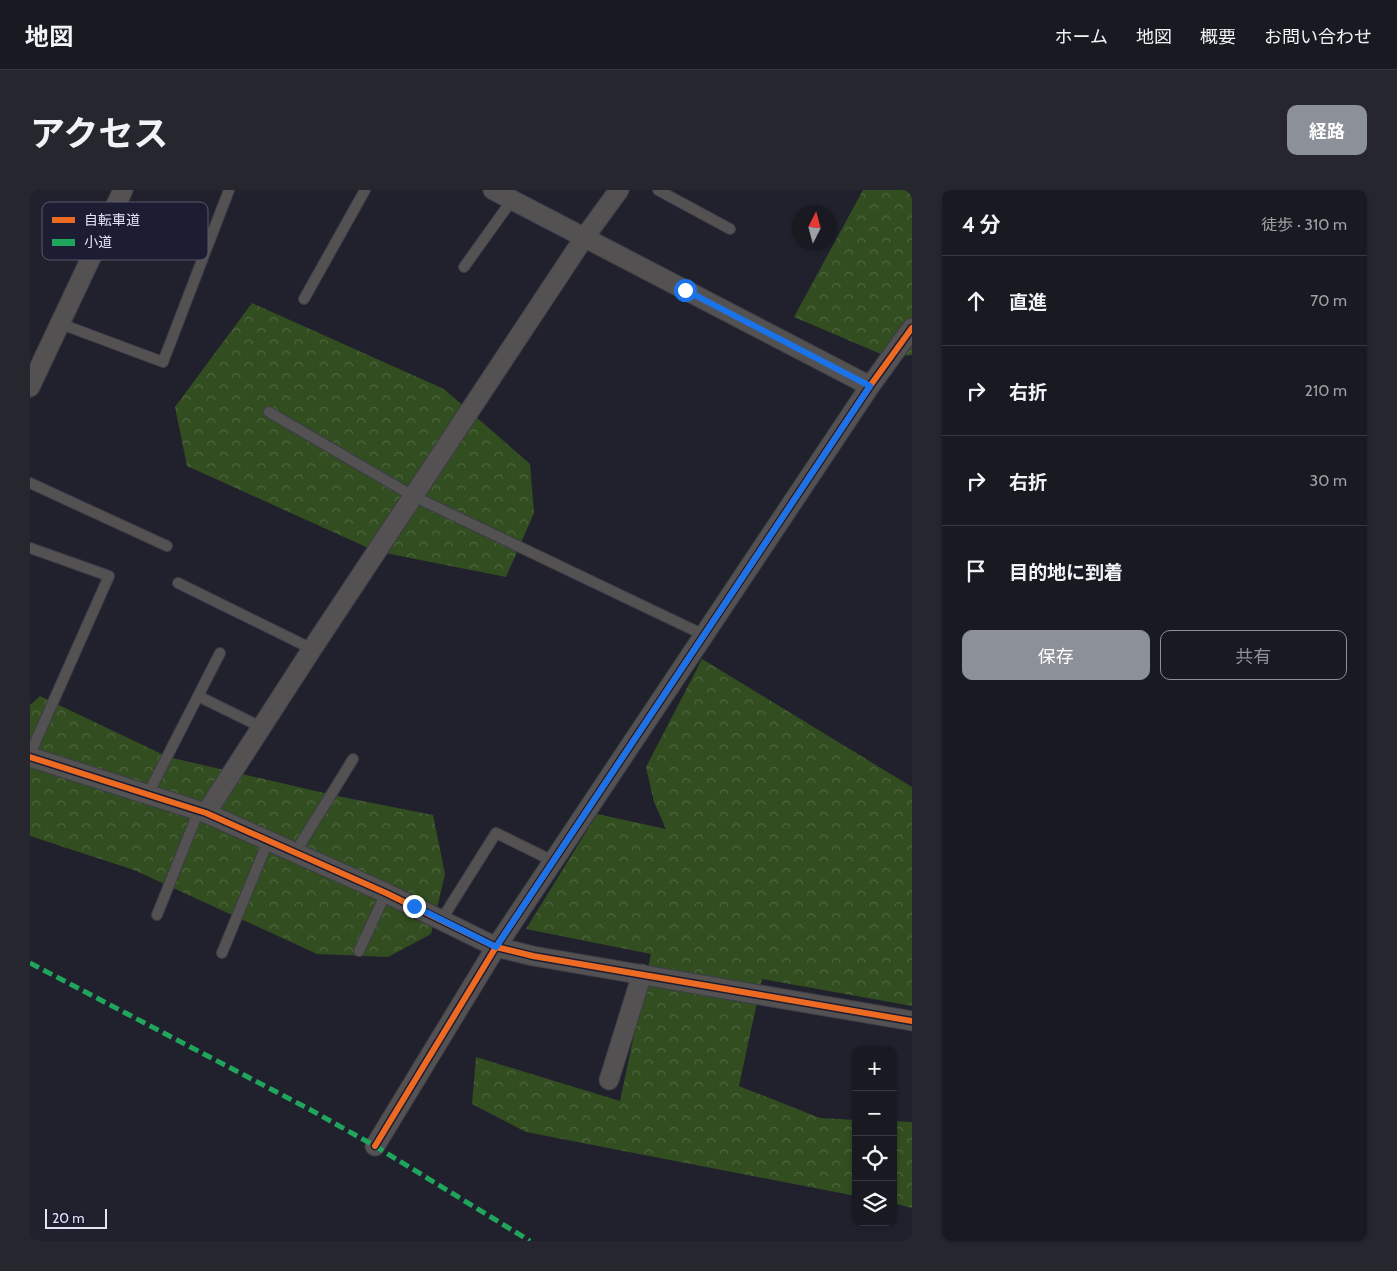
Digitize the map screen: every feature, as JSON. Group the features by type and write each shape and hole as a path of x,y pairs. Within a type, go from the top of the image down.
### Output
{"street":[{"path":"118,202 124,190"},
{"path":"493,190 870,386"},
{"path":"202,812 261,727 584,238 619,190"},
{"path":"30,387 91,260"},
{"path":"375,1146 496,947 870,386 912,328"},
{"path":"30,755 202,812 386,893 496,947 533,956 912,1021"},
{"path":"609,1080 642,974"}],"lane":[{"path":"208,246 230,190"},
{"path":"304,299 365,190"},
{"path":"658,190 730,229"},
{"path":"464,267 512,200"},
{"path":"61,324 163,362 203,260"},
{"path":"269,412 413,496 704,635"},
{"path":"30,483 167,546"},
{"path":"30,548 110,576 30,755"},
{"path":"178,583 312,649"},
{"path":"148,794 220,653"},
{"path":"198,696 261,727"},
{"path":"294,853 353,759"},
{"path":"157,915 202,812"},
{"path":"442,919 496,833 553,861"},
{"path":"222,953 268,841"},
{"path":"359,951 386,893"}],"green space":[{"path":"863,190 912,190 912,355 888,357 794,317 830,250 837,250 837,238"},
{"path":"252,303 444,389 530,464 534,513 506,577 375,551 187,466 175,407"},
{"path":"702,659 912,787 912,1006 762,979 739,1086 820,1118 852,1120 852,1195 526,1132 472,1104 476,1057 620,1101 651,954 526,929 597,814 666,829 654,802 646,767"},
{"path":"40,696 168,757 342,797 433,815 445,874 431,934 388,957 317,954 134,870 30,836 30,705"},
{"path":"897,1121 912,1122 912,1208 897,1204"}],"marked path":[{"path":"30,963 309,1109 375,1146 530,1241"}],"cycle path":[{"path":"375,1146 496,947 870,386 912,328"},
{"path":"30,757 206,813 386,893 496,947 533,956 912,1021"}],"route":[{"path":"414,906 496,947 870,386 685,290"}]}
